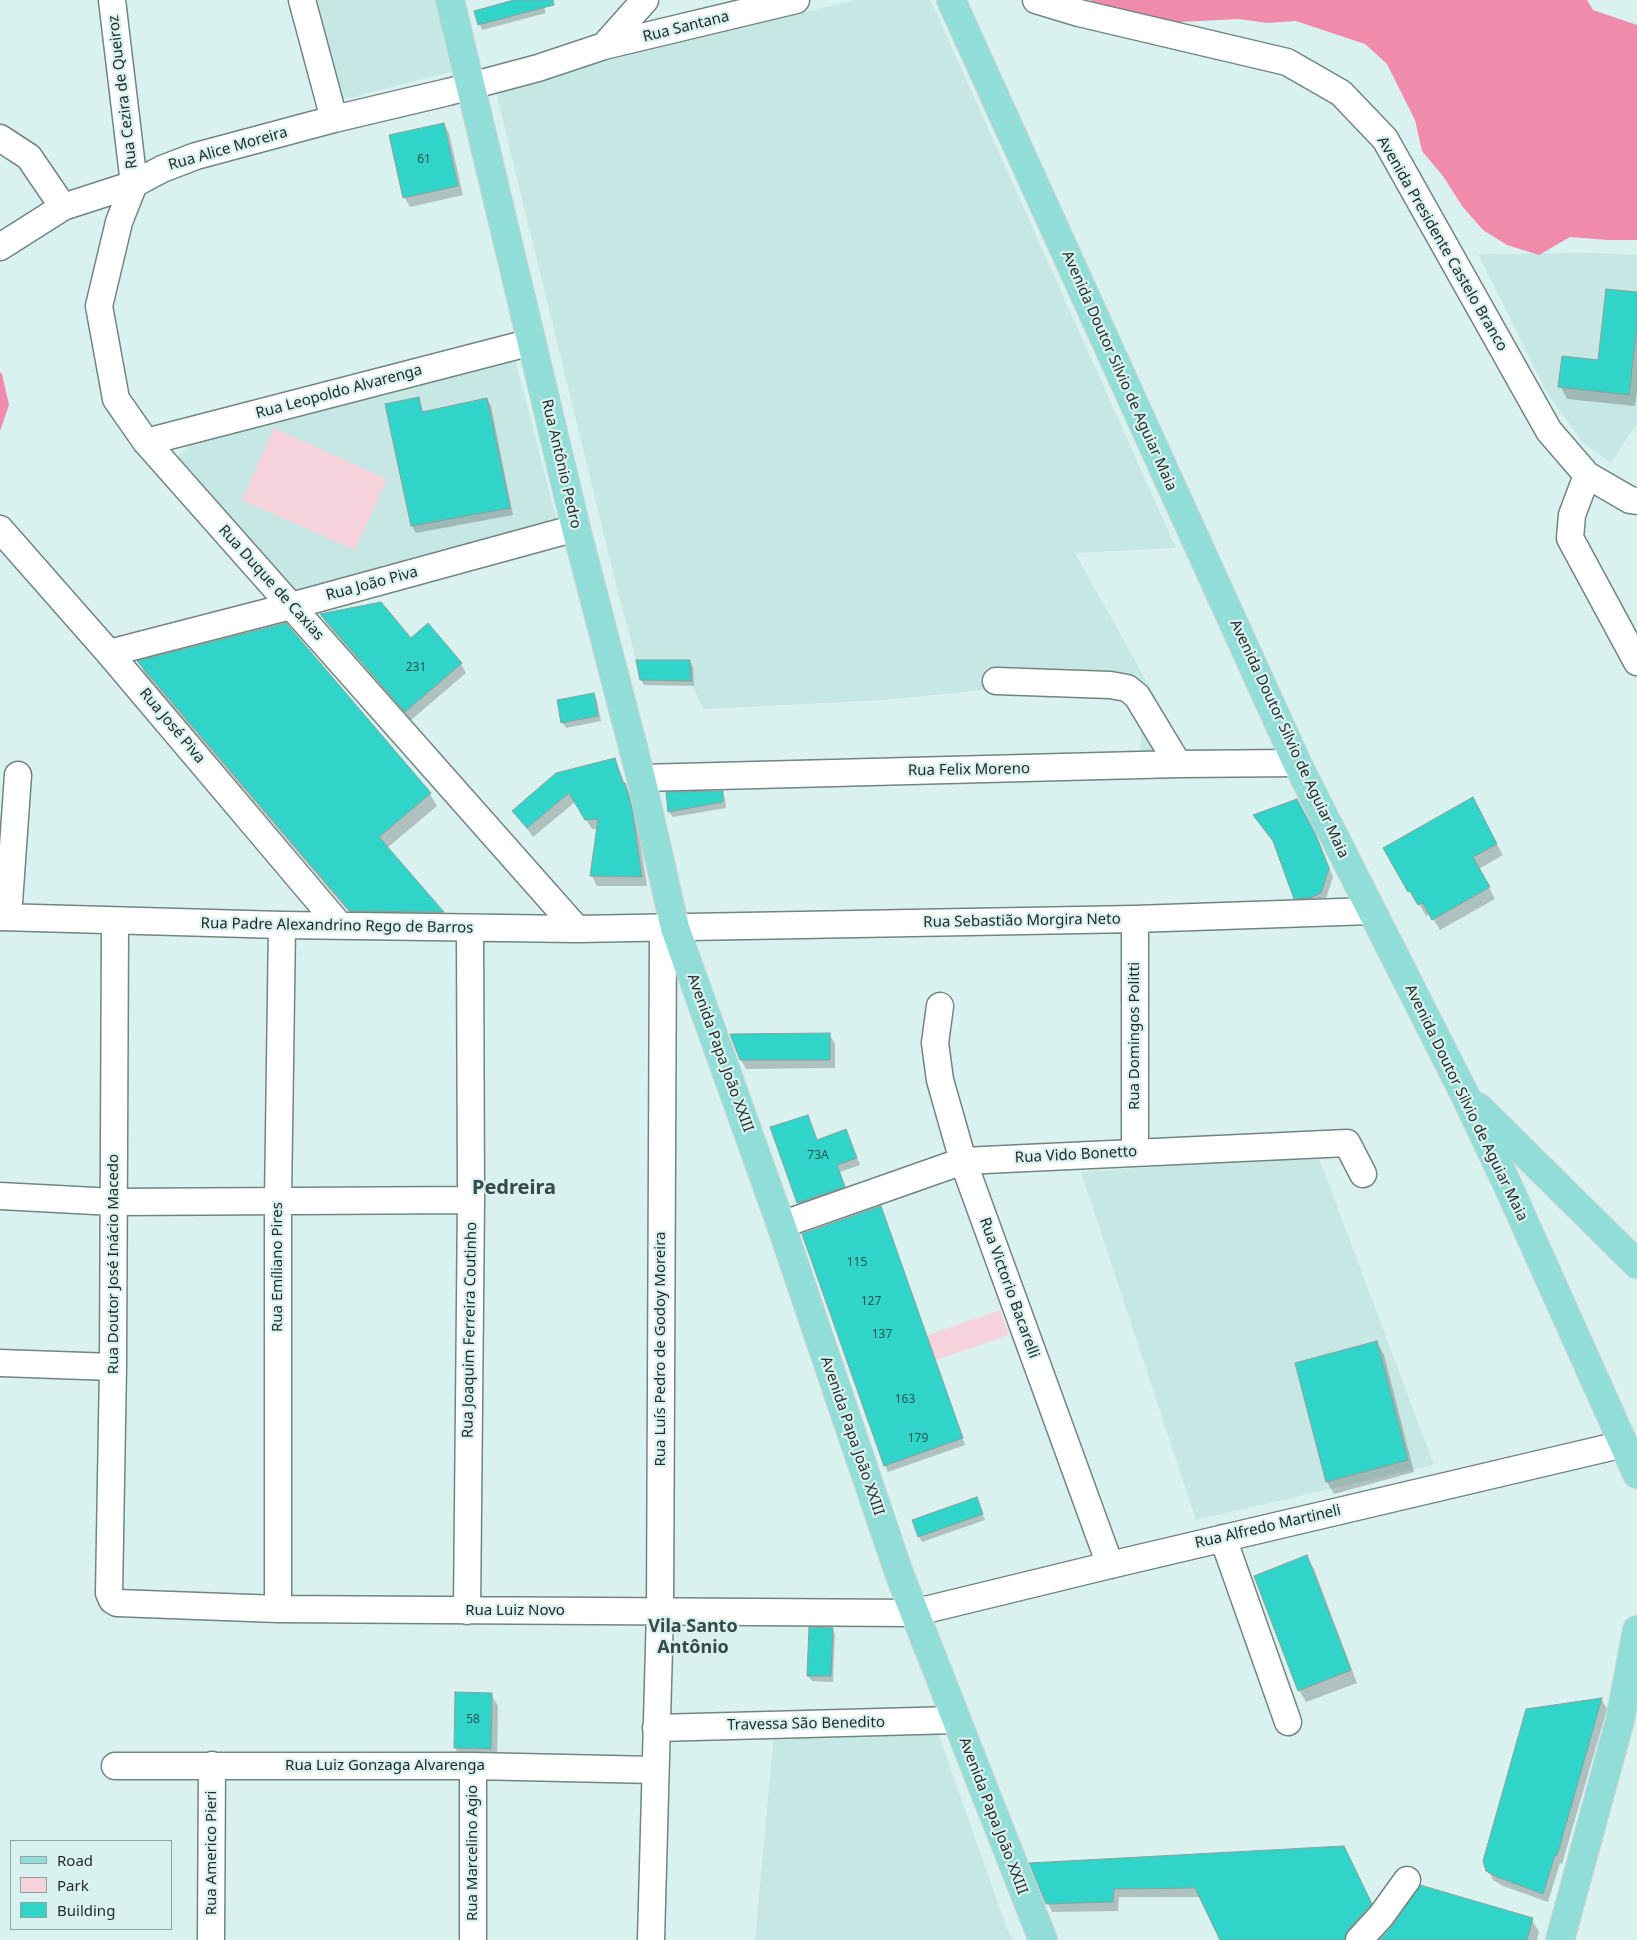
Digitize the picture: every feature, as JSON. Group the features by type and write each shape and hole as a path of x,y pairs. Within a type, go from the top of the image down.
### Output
{"main road":[{"name":"Rua Antônio Pedro","path":"450,0 576,528 641,778 668,928"},
{"name":"Avenida Doutor Silvio de Aguiar Maia","path":"951,0 1297,763 1370,911 1464,1093 1508,1186 1637,1474"},
{"name":"Avenida Papa João XXIII","path":"668,928 781,1225 914,1613 1042,1940"},
{"path":"1464,1093 1637,1264"},
{"path":"1508,1186 1539,1169"},
{"path":"1560,1940 1629,1716 1637,1630"}],"street":[{"name":"Rua Cezira de Queiroz","path":"112,0 134,184"},
{"path":"302,0 334,120"},
{"path":"604,46 645,0"},
{"name":"Rua Santana","path":"471,86 538,68 604,46 796,0"},
{"name":"Avenida Presidente Castelo Branco","path":"1036,0 1079,13 1287,62 1341,93 1385,139 1549,431 1583,487 1634,501"},
{"name":"Rua Alice Moreira","path":"0,247 63,207 134,184 162,169 196,156 471,86"},
{"path":"0,138 29,158 63,207"},
{"name":"Rua Duque de Caxias","path":"134,184 119,222 99,306 116,399 146,442 577,929"},
{"name":"Rua Leopoldo Alvarenga","path":"146,442 532,342"},
{"path":"1583,487 1572,515 1570,538 1637,662"},
{"name":"Rua João Piva","path":"109,652 291,606 576,528"},
{"name":"Rua José Piva","path":"0,529 109,652 340,926"},
{"path":"996,681 1110,685 1127,688 1137,696 1178,764"},
{"name":"Rua Felix Moreno","path":"641,778 1178,764 1297,763"},
{"path":"4,917 18,774"},
{"name":"Rua Sebastião Morgira Neto","path":"668,928 1135,919 1370,911"},
{"name":"Rua Padre Alexandrino Rego de Barros","path":"4,917 115,922 470,929 668,928"},
{"name":"Rua Domingos Politti","path":"1135,919 1135,1152"},
{"name":"Rua Doutor José Inácio Macedo","path":"115,922 113,1367 109,1593 112,1600 117,1604"},
{"name":"Rua Emíliano Pires","path":"278,1609 278,1201 282,925"},
{"name":"Rua Luís Pedro de Godoy Moreira","path":"651,1940 660,1612 668,928"},
{"name":"Rua Joaquim Ferreira Coutinho","path":"467,1611 471,1200 470,929"},
{"name":"Rua Victorio Bacarelli","path":"940,1006 935,1043 940,1080 963,1161 1110,1565"},
{"name":"Rua Vido Bonetto","path":"781,1225 963,1161 1347,1143 1363,1174"},
{"path":"0,1196 114,1202 471,1200"},
{"path":"0,1363 113,1367"},
{"name":"Rua Alfredo Martineli","path":"914,1613 1624,1444"},
{"path":"1223,1538 1288,1722"},
{"name":"Rua Luiz Novo","path":"117,1604 278,1609 914,1613"},
{"name":"Travessa São Benedito","path":"656,1728 955,1720"},
{"name":"Rua Americo Pieri","path":"212,1765 212,1940"},
{"name":"Rua Luiz Gonzaga Alvarenga","path":"115,1766 473,1766 655,1770"},
{"name":"Rua Marcelino Agio","path":"473,1766 473,1940"},
{"path":"1359,1940 1381,1916 1407,1880"}],"shaded area":[{"path":"311,0 435,0 451,72 337,101"},
{"path":"855,0 930,0 932,3 1176,548 1075,553 1186,752 1140,753 1142,719 1134,698 1002,688 885,700 703,709 691,681 690,660 636,660 495,88"},
{"path":"1091,0 1587,0 1593,10 1637,25 1637,240 1570,237 1539,255 1507,245 1483,230 1462,206 1443,176 1422,151 1415,120 1387,64 1365,44 1296,21 1267,23 1239,19 1179,22 1148,29 1092,4"},
{"path":"1592,253 1637,255 1637,423 1611,463 1584,444 1547,393 1478,254"},
{"path":"514,355 557,521 294,593 183,467 178,456 193,443"},
{"path":"0,372 9,405 0,431"},
{"path":"1318,1155 1434,1465 1196,1520 1081,1172"},
{"path":"936,1727 1007,1929 1013,1940 755,1940 774,1733"}],"green space":[{"path":"274,428 387,479 355,550 242,500"},
{"path":"1000,1310 1009,1335 856,1388 848,1363"}],"building":[{"path":"514,0 553,0 554,5 478,25 474,11"},
{"path":"444,123 458,186 403,198 389,135"},
{"path":"1606,289 1637,292 1637,326 1629,395 1558,387 1562,356 1598,360"},
{"path":"419,397 422,412 487,398 510,508 411,526 385,404"},
{"path":"381,602 411,638 428,623 462,663 405,712 320,614"},
{"path":"286,623 431,793 379,837 444,912 350,911 137,661"},
{"path":"636,660 690,660 691,681 640,680"},
{"path":"594,693 598,716 561,723 557,700"},
{"path":"615,758 632,808 642,877 590,876 598,819 585,820 569,793 527,828 512,811 556,773"},
{"path":"723,791 723,802 668,812 666,792"},
{"path":"1473,797 1497,844 1473,857 1490,887 1432,920 1423,903 1418,905 1410,891 1408,892 1383,848"},
{"path":"1297,799 1315,833 1329,868 1321,893 1310,898 1294,899 1273,841 1253,815"},
{"path":"830,1033 830,1060 740,1060 730,1034"},
{"path":"808,1115 817,1140 846,1129 857,1158 837,1165 845,1187 797,1203 770,1127"},
{"path":"881,1206 963,1438 884,1466 802,1234"},
{"path":"1377,1341 1408,1460 1326,1482 1295,1363"},
{"path":"977,1497 983,1514 918,1537 912,1520"},
{"path":"1307,1555 1351,1670 1298,1691 1254,1576"},
{"path":"809,1627 833,1628 831,1676 807,1676"},
{"path":"455,1692 492,1693 491,1749 454,1748"},
{"path":"1602,1698 1557,1856 1555,1855 1543,1894 1486,1871 1483,1861 1526,1709"},
{"path":"1344,1846 1372,1904 1348,1930 1344,1940 1220,1940 1195,1888 1114,1889 1113,1902 1046,1904 1029,1863"},
{"path":"1420,1885 1533,1918 1527,1940 1379,1940 1393,1925"}],"district":[{"name":"Pedreira","path":"514,1188"},
{"name":"Vila Santo Antônio","path":"693,1637"}]}
